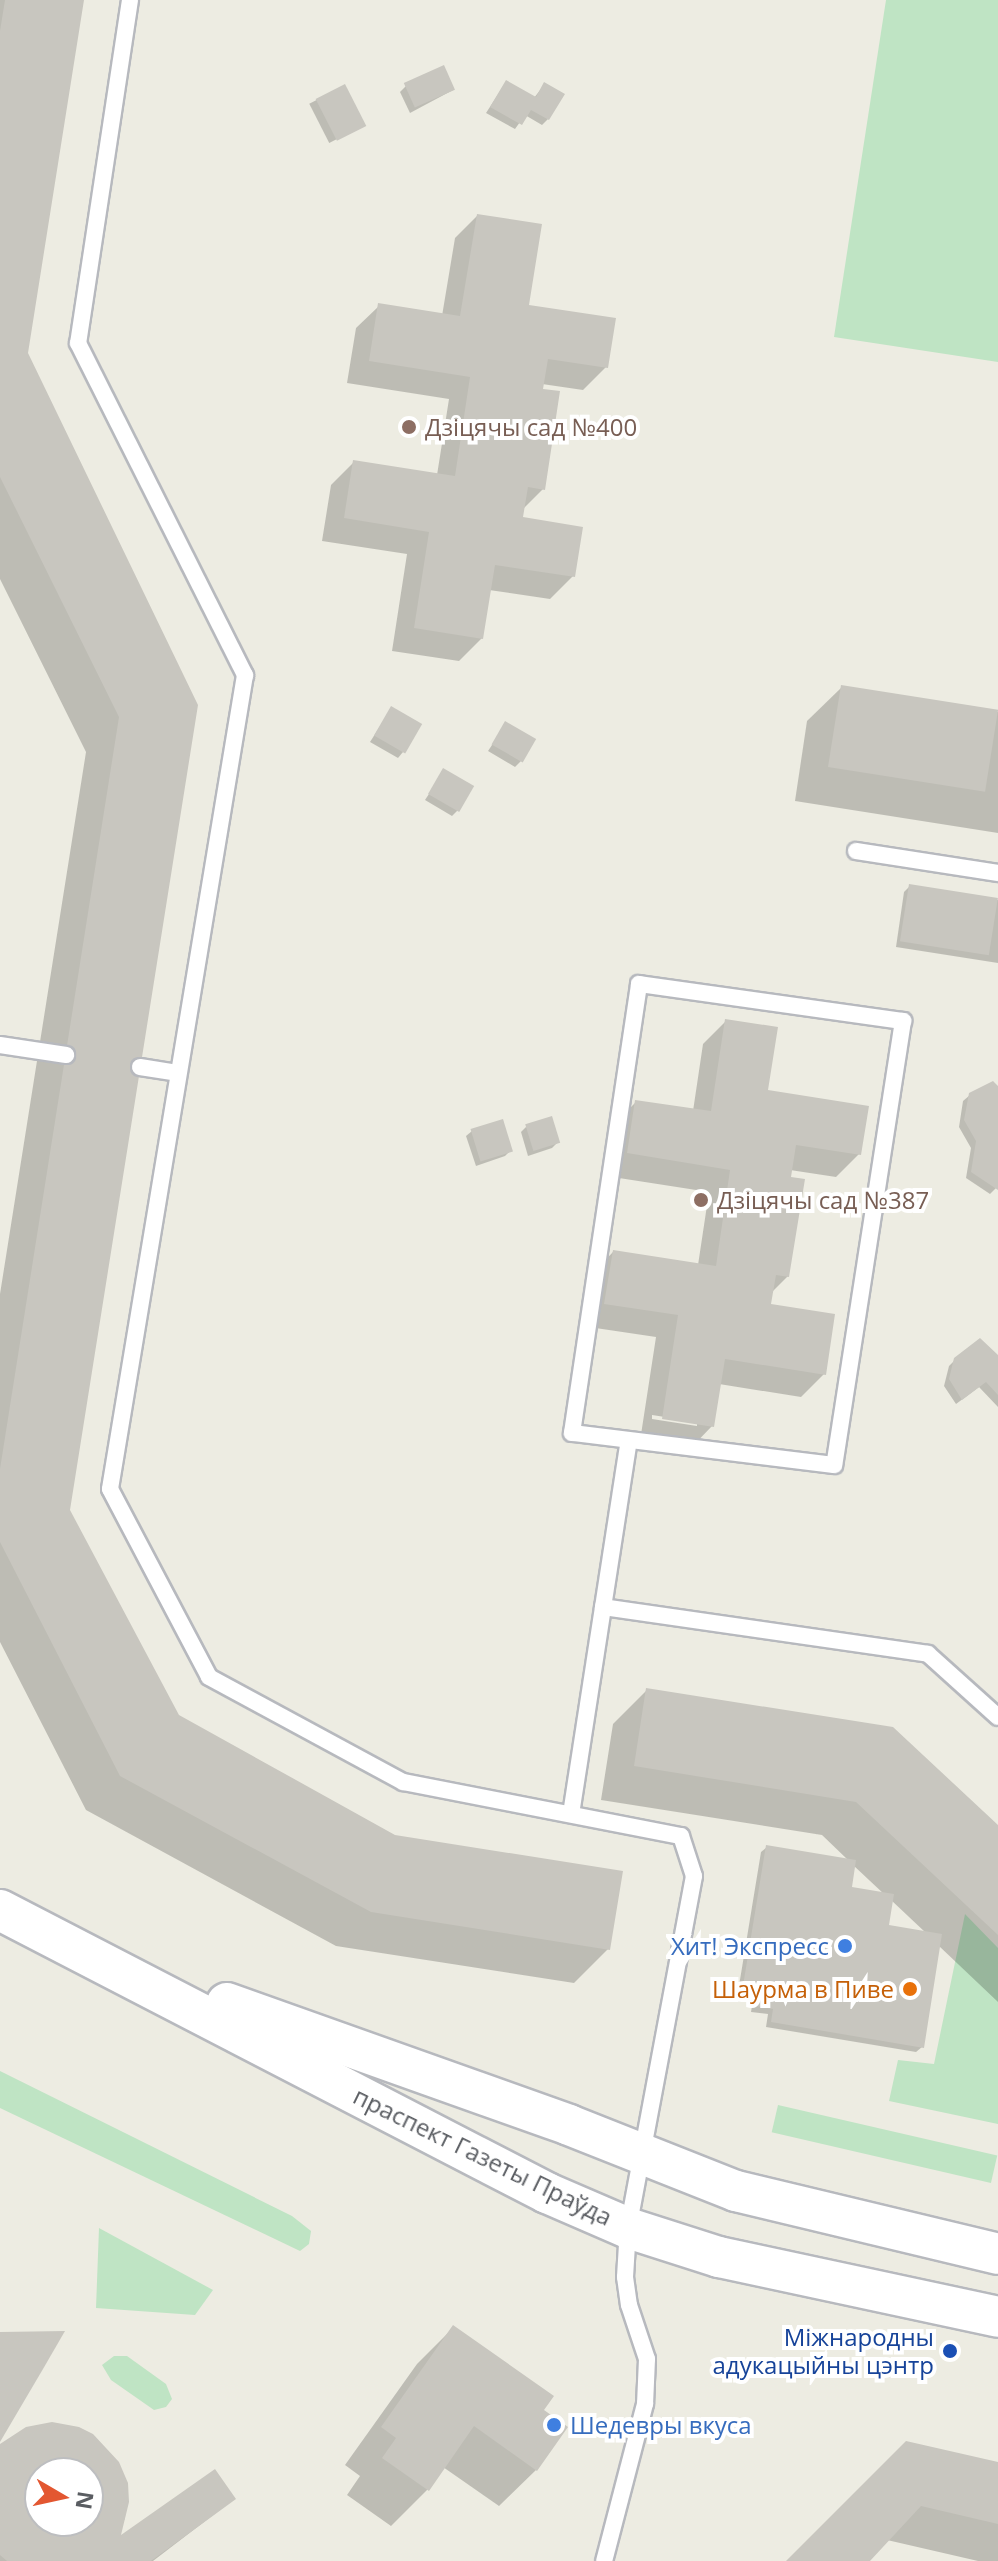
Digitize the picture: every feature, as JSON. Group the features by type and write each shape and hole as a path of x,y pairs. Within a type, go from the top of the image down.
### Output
{"street":[{"name":"праспект Газеты Праўда","path":"0,1910 547,2193 628,2228 719,2257 998,2317"},
{"name":"праспект Газеты Праўда","path":"85,1952 569,2125 736,2191 998,2254"}],"lane":[{"path":"130,0 78,343 245,675 176,1073 110,1489 209,1677 403,1782 681,1836 694,1876 628,2228 625,2277 629,2305 647,2359 645,2404 604,2561"},
{"path":"856,851 998,873"},
{"path":"639,984 903,1021 834,1465 629,1441 572,1433 639,984"},
{"path":"0,1045 66,1055"},
{"path":"140,1067 176,1073"},
{"path":"571,1814 629,1441"},
{"path":"603,1607 928,1654 998,1717"}],"green space":[{"path":"886,0 998,0 998,362 834,337"},
{"path":"965,1914 998,1948 998,2124 889,2101 898,2060 934,2064"},
{"path":"0,2071 292,2216 311,2231 309,2244 300,2251 0,2108"},
{"path":"778,2105 997,2156 991,2183 772,2132"},
{"path":"99,2228 213,2290 195,2315 96,2308"},
{"path":"114,2356 127,2356 166,2384 172,2399 166,2407 154,2410 111,2380 102,2365"}],"building":[{"path":"5,0 84,0 28,353 198,705 70,1510 179,1715 395,1835 623,1871 610,1950 371,1912 120,1776 0,1542 0,1469 119,717 0,477 0,31"},
{"path":"444,65 455,90 415,108 404,83"},
{"path":"506,80 536,97 544,82 565,94 549,120 531,110 522,125 490,107"},
{"path":"345,84 366,126 337,141 316,99"},
{"path":"477,214 542,224 529,305 616,318 608,368 548,359 543,389 560,391 545,490 528,487 523,517 583,527 575,577 495,565 483,639 414,628 429,532 344,518 353,460 455,476 470,377 369,361 378,303 460,316"},
{"path":"841,685 998,710 985,792 828,767"},
{"path":"391,706 422,724 405,753 374,735"},
{"path":"505,721 536,739 523,762 492,744"},
{"path":"443,768 474,786 459,812 428,794"},
{"path":"909,884 998,898 989,955 900,941"},
{"path":"725,1019 778,1027 768,1090 869,1106 861,1155 796,1145 791,1177 805,1179 789,1277 776,1275 771,1304 835,1314 826,1375 725,1359 714,1427 662,1419 678,1315 604,1304 613,1250 716,1266 730,1170 627,1153 635,1100 711,1111"},
{"path":"993,1081 998,1086 998,1190 971,1172 976,1141 964,1120 969,1093"},
{"path":"552,1116 560,1143 533,1151 525,1124"},
{"path":"503,1119 513,1152 480,1161 470,1129"},
{"path":"980,1338 998,1355 998,1395 986,1382 962,1400 949,1379 954,1358"},
{"path":"646,1688 893,1727 998,1825 998,1935 856,1802 634,1766"},
{"name":"Хит! Экспресс","path":"766,1845 856,1860 852,1887 894,1894 889,1925 942,1934 924,2048 771,2022 773,2009 756,2006 758,1995 742,1992"},
{"path":"453,2325 554,2396 544,2410 568,2427 537,2471 474,2426 429,2491 382,2458 396,2438 381,2427"},
{"path":"65,2331 43,2369 0,2442 0,2332"},
{"path":"52,2422 79,2427 93,2434 119,2462 128,2483 129,2502 121,2535 215,2469 236,2499 151,2561 7,2561 0,2555 0,2444 26,2427"},
{"path":"906,2441 998,2462 998,2524 921,2506 870,2561 786,2561"}],"place":[{"name":"Дзіцячы сад №400","path":"409,427"},
{"name":"Дзіцячы сад №387","path":"701,1200"},
{"name":"Хит! Экспресс","path":"845,1946"},
{"name":"Шаурма в Пиве","path":"910,1989"},
{"name":"Міжнародны адукацыйны цэнтр","path":"950,2351"},
{"name":"Шедевры вкуса","path":"554,2425"}]}
